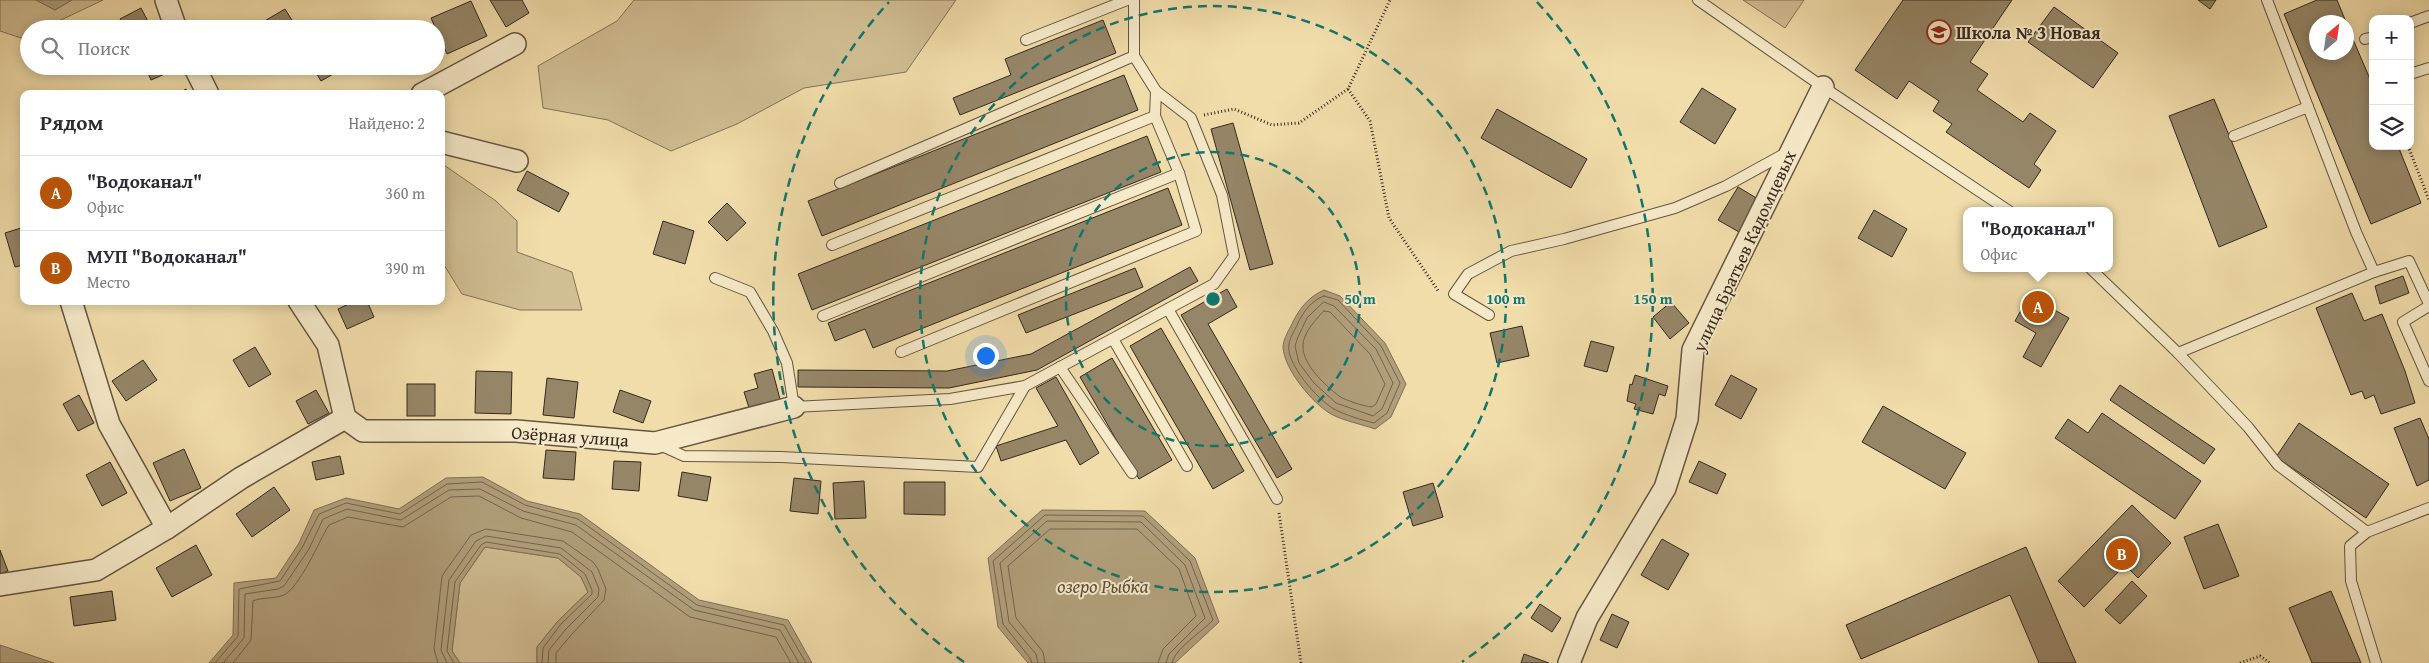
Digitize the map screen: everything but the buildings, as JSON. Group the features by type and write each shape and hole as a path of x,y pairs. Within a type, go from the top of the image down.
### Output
{"street":[{"path":"166,0 173,20"},
{"path":"429,90 515,44"},
{"path":"198,75 206,90"},
{"name":"улица Братьев Кадомцевых","path":"1569,663 1587,618 1666,488 1687,420 1693,350 1823,87"},
{"path":"445,143 518,161"},
{"path":"72,305 110,424 168,528"},
{"path":"0,585 96,570 168,528 241,478 345,418 328,345 301,305"},
{"name":"Озёрная улица","path":"345,418 363,431 516,431 655,443 794,407"}],"lane":[{"path":"1026,40 1127,0"},
{"path":"715,278 750,292 773,331 787,363 794,407 950,399 1025,386 1214,284 1234,256 1222,195 1191,118 1156,91 1134,56 1134,0"},
{"path":"1698,0 1823,87 2003,207"},
{"path":"2267,0 2356,232 2374,272"},
{"path":"2414,22 2429,16"},
{"path":"840,183 1134,56"},
{"path":"2414,73 2429,68"},
{"path":"901,352 1196,231 1179,173 1156,116 1156,91"},
{"path":"2234,136 2308,107"},
{"path":"832,245 1156,116"},
{"path":"1489,315 1454,294 1468,274 1511,251 1564,239 1675,208 1726,186 1792,150"},
{"path":"823,316 1179,173"},
{"path":"2178,353 2374,272 2409,261 2429,305 2403,322 2429,381"},
{"path":"2094,272 2178,353 2248,427 2278,465 2368,532"},
{"path":"1168,310 1277,499"},
{"path":"1113,338 1187,466"},
{"path":"1060,367 1132,474"},
{"path":"655,443 684,456 781,457 978,467 1025,386"},
{"path":"2376,663 2351,581 2350,546 2368,532 2429,508"}],"path":[{"path":"1191,118 1234,109 1272,125 1299,123 1348,89 1390,0"},
{"path":"1348,89 1370,120 1389,218 1441,295"},
{"path":"2410,150 2429,200"},
{"path":"1277,499 1301,663"},
{"path":"2240,663 2260,656 2270,663"}],"shaded area":[{"path":"0,0 36,0 55,10 72,0 103,0 61,20 20,20 20,38 0,31"},
{"path":"634,0 956,0 906,72 804,88 737,124 671,151 608,120 543,108 538,66 617,21"},
{"path":"1743,0 1804,0 1785,28"},
{"path":"445,166 496,201 517,221 517,252 572,272 582,310 520,310 462,294 445,266"},
{"path":"485,547 558,558 581,577 588,592 558,621 537,647 537,663 460,663 452,651 460,583"}],"water":[{"path":"36,0 72,0 55,10"},
{"path":"1324,290 1340,296 1385,343 1406,384 1391,417 1375,429 1341,419 1324,409 1300,385 1288,365 1283,347 1287,333 1308,300"},
{"path":"483,477 527,501 580,514 699,600 788,620 812,663 537,663 537,647 558,621 588,592 581,577 558,558 485,547 460,583 452,651 460,663 209,663 233,635 234,583 276,578 299,543 314,510 346,498 399,509 446,478"},
{"name":"озеро Рыбка","path":"1042,510 1145,511 1195,558 1219,622 1175,663 1028,663 998,627 988,558"},
{"path":"0,645 54,663 0,663"}],"place":[{"name":"Школа № 3 Новая","path":"1939,32"},
{"name":"\"Водоканал\"","path":"2038,307"},
{"name":"МУП \"Водоканал\"","path":"2122,554"}]}
